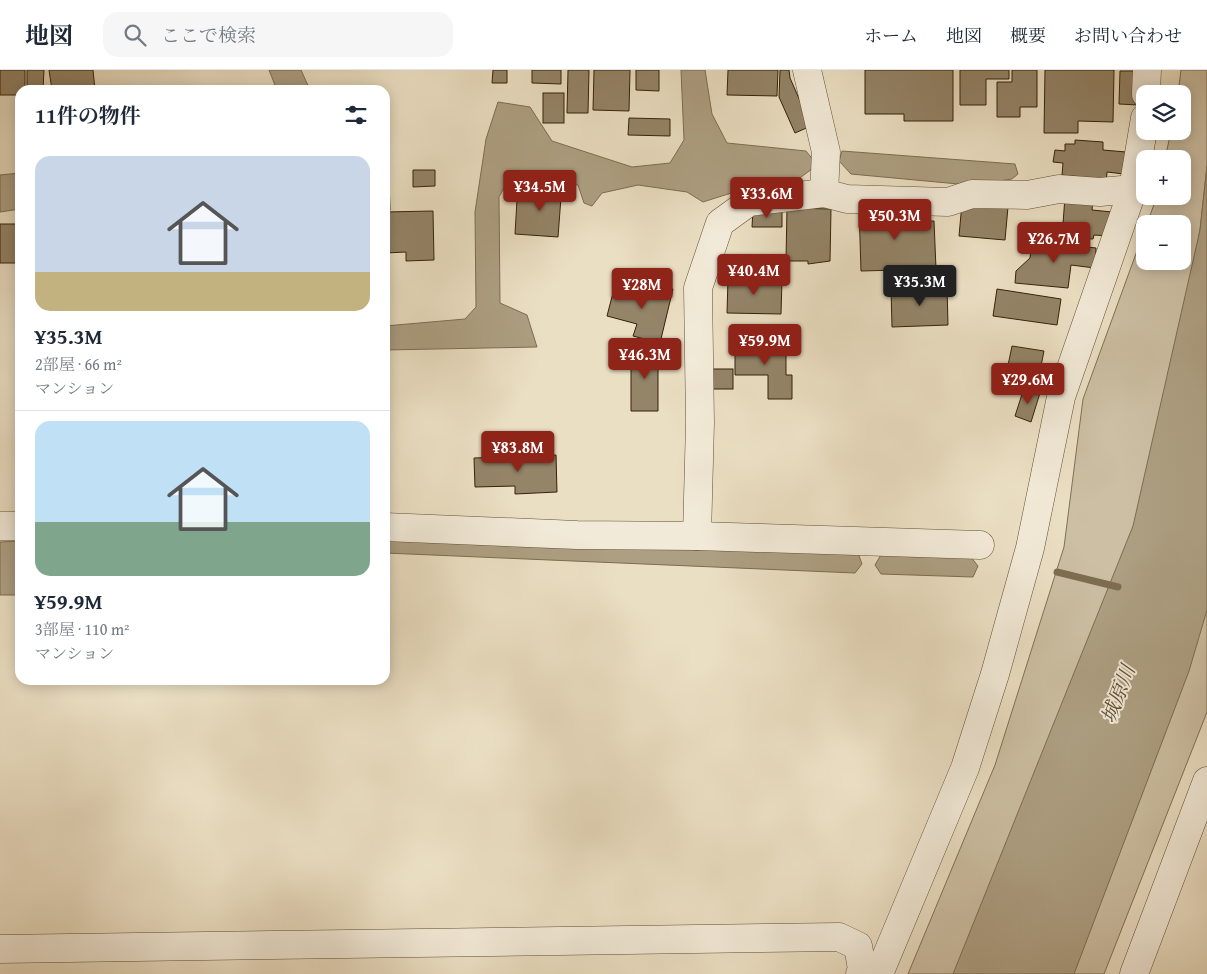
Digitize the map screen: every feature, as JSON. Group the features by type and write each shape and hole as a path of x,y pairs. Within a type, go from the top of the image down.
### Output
{"street":[{"path":"807,70 826,152 824,193"},
{"path":"1146,85 1147,70"},
{"path":"879,974 968,758 995,674 1030,548 1061,397 1133,189 1141,140"},
{"path":"697,536 700,423 698,288 720,223 749,202 824,193 847,198 948,202 972,194 1026,195 1059,188 1100,192 1133,189"},
{"path":"0,526 15,526"},
{"path":"390,527 577,535 697,536 980,545"},
{"path":"1134,974 1207,781"},
{"path":"0,949 839,937 858,946 860,974"}],"shaded area":[{"path":"1181,70 1207,70 1207,166 1200,230 1143,542 969,974 908,974 995,765 1064,547 1083,399 1136,254 1136,270 1191,270 1191,215 1150,215 1154,205 1191,205 1191,150 1167,150 1169,140 1191,140 1191,85 1179,85"},
{"path":"1207,550 1207,712 1104,974 1056,974"}],"water":[{"path":"269,70 301,70 308,85 275,85"},
{"path":"681,70 705,70 712,114 727,143 806,151 814,161 812,169 790,185 750,187 703,202 687,192 638,185 602,193 592,206 584,203 578,185 510,177 499,197 500,303 527,315 537,347 390,350 390,326 465,319 476,307 475,212 486,139 498,102 530,107 552,141 632,167 670,163 684,140"},
{"path":"842,151 1015,164 1018,174 1012,179 969,185 851,174 839,161"},
{"name":"城原川","path":"1207,166 1207,610 1189,671 1074,974 953,974 1133,526 1200,230"},
{"path":"15,174 15,210 0,212 0,175"},
{"path":"390,537 858,553 862,564 855,573 390,553"},
{"path":"15,541 15,595 0,595 0,542"},
{"path":"882,553 970,556 978,566 973,577 881,574 875,565"}],"building":[{"path":"0,70 25,70 25,85 15,85 15,95 0,95"},
{"path":"27,70 44,70 43,85 27,85"},
{"path":"49,70 93,70 94,85 51,85"},
{"path":"493,70 507,70 507,83 492,83"},
{"path":"532,70 561,70 561,84 532,83"},
{"path":"568,70 589,70 588,113 567,113"},
{"path":"594,70 630,70 629,111 593,110"},
{"path":"636,70 659,70 659,91 636,90"},
{"path":"728,70 778,70 777,96 727,95"},
{"path":"780,70 789,70 790,78 811,126 795,133 779,97"},
{"path":"865,70 953,70 953,121 904,121 904,114 865,114"},
{"path":"960,70 1009,70 1009,79 986,79 986,105 960,105"},
{"path":"1012,70 1037,70 1037,107 1020,107 1020,117 997,117 997,82 1012,82"},
{"path":"1045,70 1114,70 1113,122 1078,121 1078,133 1044,133"},
{"path":"1120,71 1139,71 1139,85 1136,85 1136,105 1119,104"},
{"path":"543,93 564,93 564,123 543,123"},
{"path":"629,118 670,119 670,136 628,135"},
{"path":"1075,140 1103,142 1103,150 1126,152 1124,174 1107,172 1106,185 1081,183 1082,177 1062,175 1063,163 1053,162 1055,150 1065,151 1065,144 1075,144"},
{"path":"413,170 435,170 435,186 413,187"},
{"path":"537,182 562,184 558,237 515,234 517,200 536,201"},
{"path":"1065,197 1093,199 1092,210 1112,212 1111,236 1094,235 1093,239 1062,237"},
{"path":"962,203 1008,207 1005,240 959,236"},
{"path":"910,207 911,221 934,221 936,269 861,271 859,208"},
{"path":"787,208 831,209 830,261 808,264 808,261 786,261"},
{"path":"753,210 782,210 782,227 752,227"},
{"path":"433,211 434,260 406,261 406,252 390,253 390,212"},
{"path":"0,224 15,224 15,263 0,263"},
{"path":"1032,241 1096,248 1095,268 1071,265 1068,288 1015,283 1016,271 1030,258"},
{"path":"728,279 782,280 781,314 727,313"},
{"path":"615,285 655,294 657,285 673,289 660,343 633,336 637,324 607,316"},
{"path":"947,287 948,325 892,327 891,289"},
{"path":"997,289 1061,299 1057,325 993,316"},
{"path":"735,342 786,342 786,375 792,375 792,399 768,399 768,375 735,375"},
{"path":"1012,346 1044,351 1038,381 1006,375"},
{"path":"658,349 658,411 631,411 631,350"},
{"path":"707,369 733,369 733,389 707,389"},
{"path":"1024,388 1040,393 1031,422 1015,416"},
{"path":"556,455 557,492 515,494 515,486 475,487 474,458"}],"waterway":[{"path":"1057,572 1118,587"}]}
